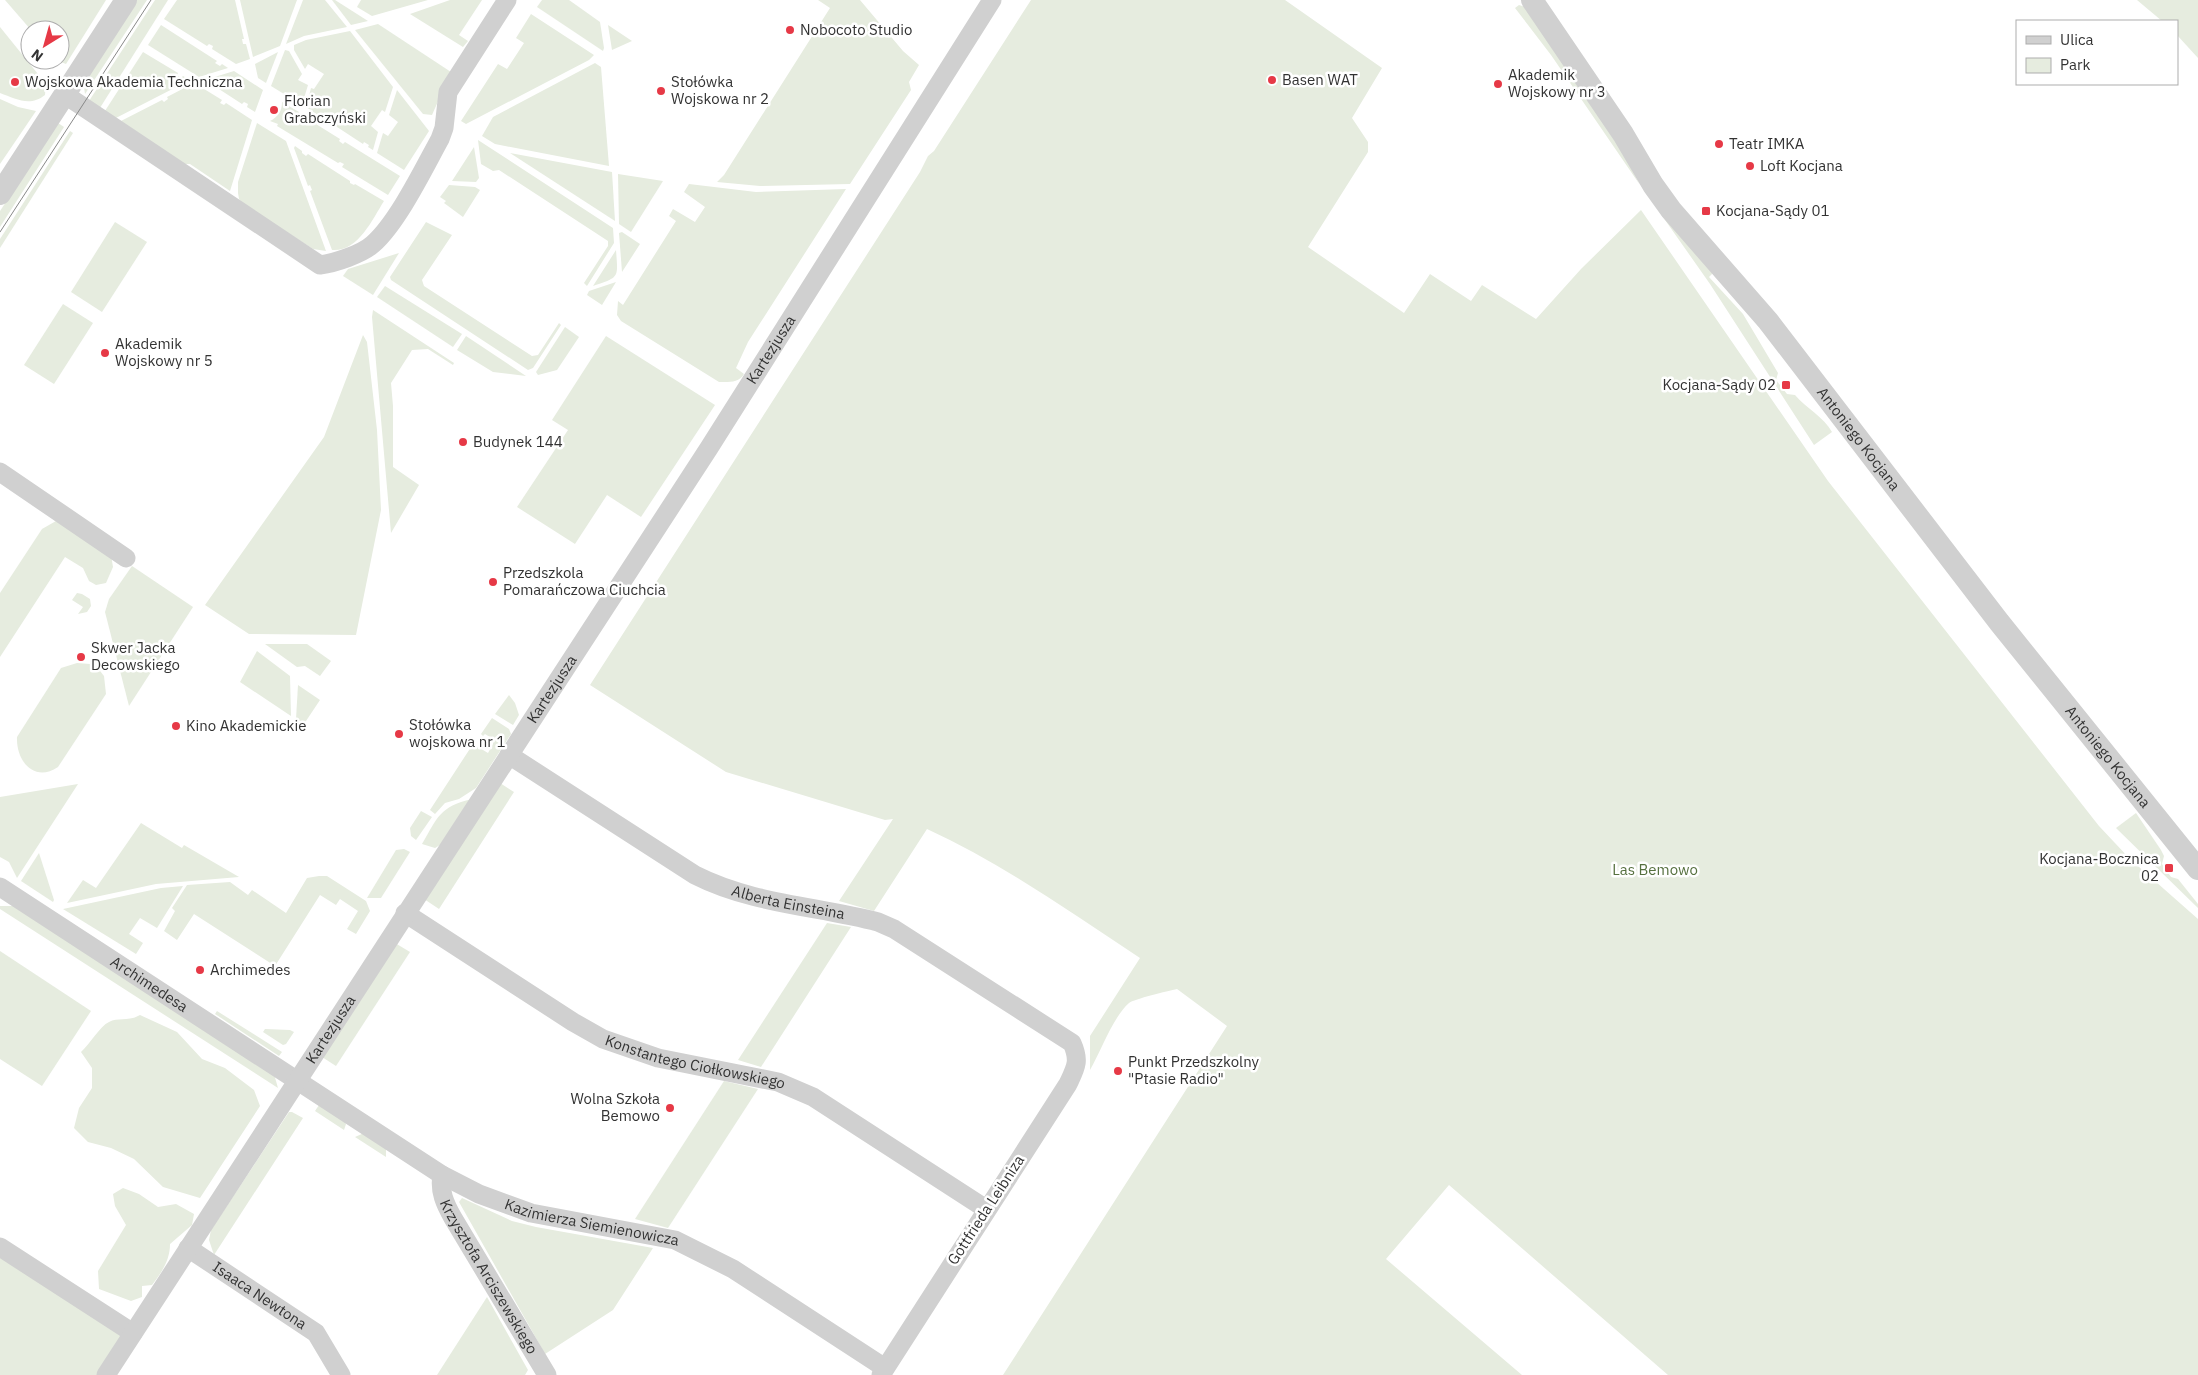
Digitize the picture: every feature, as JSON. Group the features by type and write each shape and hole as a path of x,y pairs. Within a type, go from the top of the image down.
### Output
{"street":[{"path":"0,194 126,0"},
{"path":"64,94 320,265 335,263 373,245 387,228 440,139 445,122 448,92 507,0"},
{"name":"Kartezjusza","path":"106,1375 709,448 992,0"},
{"name":"Antoniego Kocjana","path":"1532,0 1623,134 1653,185 1671,210 1768,321 1999,622 2198,869"},
{"path":"0,472 126,558"},
{"name":"Alberta Einsteina","path":"508,755 712,883 764,899 878,922 894,929 1072,1042"},
{"name":"Archimedesa","path":"0,887 298,1079"},
{"name":"Konstantego Ciołkowskiego","path":"405,913 573,1022 604,1039 658,1058 778,1082 814,1097 986,1209"},
{"name":"Gottfrieda Leibniza","path":"883,1372 1068,1084 1076,1069 1077,1055 1072,1042"},
{"name":"Kazimierza Siemienowicza","path":"298,1079 442,1175 479,1194 531,1213 675,1240 733,1269 883,1372"},
{"name":"Krzysztofa Arciszewskiego","path":"442,1175 440,1184 445,1203 546,1375"},
{"path":"0,1247 132,1333"},
{"name":"Isaaca Newtona","path":"188,1248 316,1333 341,1375"}],"green space":[{"path":"5,0 106,0 70,58 70,20 22,20"},
{"path":"137,0 147,0 85,94 86,77"},
{"path":"155,0 168,0 98,111 89,101"},
{"path":"177,0 235,0 244,39 242,39 243,44 246,44 250,59 236,64 212,49 213,46 209,44 207,46 164,19"},
{"path":"240,0 297,0 280,46 253,57"},
{"path":"303,0 325,0 347,27 304,36 286,44"},
{"path":"332,0 335,0 368,21 351,25"},
{"path":"361,0 428,0 372,16 357,7"},
{"path":"450,0 482,0 459,35 468,41 463,47 410,14"},
{"path":"542,0 569,0 600,22 603,51 537,7"},
{"path":"818,0 860,0 903,51 919,65 909,82 911,90 850,184 760,186 717,182 724,175 830,8"},
{"name":"Las Bemowo","path":"1031,0 1285,0 1382,68 1352,118 1368,142 1368,152 1308,247 1404,313 1430,274 1471,301 1482,285 1536,319 1581,269 1641,210 1828,481 2099,826 2130,859 2198,919 2198,1375 1668,1375 1449,1185 1386,1259 1522,1375 1003,1375 1227,1026 1177,989 1137,999 1123,1009 1090,1070 1090,1036 1140,958 1010,873 927,829 874,911 839,901 893,819 885,820 726,772 590,685 920,172 928,156 934,151"},
{"path":"2137,0 2198,0 2198,58 2178,36 2178,20 2161,20"},
{"path":"1519,5 1525,7 1617,142 1640,185 1551,55 1515,8"},
{"path":"531,14 594,55 589,60 466,124 461,121 498,64 507,69 524,43 516,38"},
{"path":"378,24 451,72 432,115 423,114 355,30"},
{"path":"161,25 217,61 215,63 220,66 222,64 228,68 199,77 148,45"},
{"path":"608,25 632,41 612,50"},
{"path":"0,27 20,52 20,70 35,70 46,84 45,95 34,101 23,101 0,93"},
{"path":"350,31 393,87 385,112 382,110 371,126 378,132 373,150 368,147 369,145 364,142 363,144 331,123 332,121 327,118 325,120 306,107 311,88 314,89 324,74 308,64 305,69 294,50 294,45 306,40"},
{"path":"285,50 289,51 302,74 298,80 308,85 302,105 285,92 284,94 271,86"},
{"path":"143,52 178,73 177,75 181,78 183,76 190,80 112,120 103,114"},
{"path":"278,52 266,83 258,78 255,64"},
{"path":"595,63 601,67 609,166 495,144 482,136 493,117"},
{"path":"234,71 263,90 255,112 247,107 248,104 244,102 242,104 205,80"},
{"path":"192,84 196,84 222,100 220,103 224,105 226,103 252,120 230,191 190,164 176,164 119,122 162,100 164,102 168,99 167,97"},
{"path":"397,90 429,131 404,170 377,153 383,133 388,136 398,122 389,115"},
{"path":"0,99 18,107 36,111 0,164"},
{"path":"282,102 299,112 298,115 302,118 303,116 340,139 339,141 343,144 345,142 400,176 388,195 342,167 344,164 338,163 277,126 278,124 270,121 279,113"},
{"path":"58,123 64,127 0,227 0,211"},
{"path":"257,123 286,141 326,251 313,249 243,204 239,199 238,182"},
{"path":"70,131 73,133 0,248 0,239"},
{"path":"478,140 613,228 614,243 587,286 584,283 608,246 608,241 499,170 493,171 481,164"},
{"path":"295,146 306,156 308,154 350,181 350,183 384,201 363,233 349,246 332,250 310,191 312,190 310,185 308,186 294,148"},
{"path":"474,147 479,178 476,182 452,181"},
{"path":"510,153 612,172 615,221"},
{"path":"618,174 663,181 631,232 619,224"},
{"path":"689,184 756,192 846,189 748,342 736,368 744,374 739,379 733,381 719,382 621,321 617,315 618,301 623,305 676,221 669,216 673,209 695,222 705,207 684,192"},
{"path":"449,185 475,187 480,190 463,217 444,203 446,201 440,197"},
{"path":"1658,210 1713,273 1709,277 1743,314 1778,373 1776,380 1787,394 1795,395 1829,427 1832,432 1814,445 1710,284"},
{"path":"115,222 147,242 102,312 71,292"},
{"path":"426,222 452,235 422,280 424,286 532,356 538,355 559,323 561,325 533,368 528,370 391,280 390,277"},
{"path":"622,232 640,244 622,272 619,233"},
{"path":"616,250 617,271 615,275 608,281 593,286"},
{"path":"399,253 373,295 343,276 348,269"},
{"path":"616,282 602,305 587,295 589,291"},
{"path":"385,286 462,334 453,347 377,297"},
{"path":"63,304 93,323 54,384 24,365"},
{"path":"373,310 454,363 453,365 428,349 412,350 391,383 393,467 419,485 391,533 372,317"},
{"path":"565,327 579,337 557,370 538,375 536,372"},
{"path":"363,335 367,342 377,430 381,510 356,635 249,634 205,605 324,437"},
{"path":"466,336 526,376 493,372 457,350"},
{"path":"606,336 715,405 641,517 607,495 575,544 517,507 568,430 552,420"},
{"path":"56,521 111,555 113,567 106,583 96,585 89,581 83,568 65,557 0,657 0,593 42,529"},
{"path":"132,566 193,607 129,706 105,612 109,599"},
{"path":"77,593 90,599 91,606 87,612 78,614 83,607 72,600"},
{"path":"265,644 307,644 331,661 320,676 305,666 297,667"},
{"path":"257,651 290,676 291,716 240,682"},
{"path":"77,663 90,664 100,671 104,676 106,694 58,767 49,771 34,771 23,761 17,746 17,737 61,668"},
{"path":"298,685 320,700 304,724 296,719"},
{"path":"509,695 515,703 519,715 513,725 495,714"},
{"path":"492,718 509,729 511,734 476,788 459,799 445,803 435,814 430,810 473,744 488,753 493,744 493,739 485,734 483,736 481,734"},
{"path":"500,783 514,792 439,909 424,899"},
{"path":"78,784 17,878 9,862 0,857 0,797"},
{"path":"472,799 440,845 435,848 422,844 441,814 461,802"},
{"path":"421,811 432,817 416,840 411,836 410,828"},
{"path":"2136,813 2161,850 2164,856 2162,864 2171,877 2178,879 2198,904 2198,908 2116,828"},
{"path":"141,823 182,848 184,845 239,877 156,884 67,903 83,880 96,888"},
{"path":"404,849 410,852 381,898 367,898 396,850"},
{"path":"39,853 54,900 53,902 21,881"},
{"path":"327,876 366,901 370,911 356,934 347,929 358,911 340,899 336,905 320,895 275,966 194,914 177,940 164,931 175,911 172,908 187,885 230,882 248,895 252,890 286,913 307,878"},
{"path":"183,886 157,928 140,918 129,934 143,943 136,954 63,909 161,888"},
{"path":"0,906 14,906 274,1074 278,1088 0,909"},
{"path":"827,923 851,927 761,1067 738,1060"},
{"path":"395,943 410,952 336,1066 322,1057"},
{"path":"0,951 91,1011 42,1086 0,1059"},
{"path":"217,1011 282,1052 279,1056 215,1014"},
{"path":"140,1015 177,1032 202,1059 225,1068 254,1090 260,1106 200,1198 163,1187 134,1159 111,1148 88,1142 74,1128 79,1108 92,1088 92,1068 81,1052 106,1024"},
{"path":"265,1029 290,1030 294,1032 286,1044 283,1045 263,1032"},
{"path":"724,1081 758,1089 668,1228 635,1219"},
{"path":"319,1105 344,1120 346,1124 344,1130 315,1111"},
{"path":"289,1112 303,1118 214,1255 209,1240 211,1230"},
{"path":"364,1133 386,1147 386,1157 355,1137"},
{"path":"123,1188 139,1194 158,1207 176,1204 194,1214 192,1225 170,1244 167,1261 156,1280 152,1285 142,1286 142,1297 131,1301 99,1289 98,1271 126,1225 115,1206 113,1194"},
{"path":"462,1198 512,1221 653,1248 613,1310 545,1354 459,1202"},
{"path":"0,1253 126,1331 98,1375 0,1375"},
{"path":"487,1297 528,1370 525,1375 437,1375"}],"tram line":[{"path":"0,232 151,0"}],"place":[{"name":"Nobocoto Studio","path":"790,30"},
{"name":"Basen WAT","path":"1272,80"},
{"name":"Wojskowa Akademia Techniczna","path":"15,82"},
{"name":"Akademik Wojskowy nr 3","path":"1498,84"},
{"name":"Stołówka Wojskowa nr 2","path":"661,91"},
{"name":"Florian Grabczyński","path":"274,110"},
{"name":"Teatr IMKA","path":"1719,144"},
{"name":"Loft Kocjana","path":"1750,166"},
{"name":"Kocjana-Sądy 01","path":"1706,211"},
{"name":"Akademik Wojskowy nr 5","path":"105,353"},
{"name":"Kocjana-Sądy 02","path":"1786,385"},
{"name":"Budynek 144","path":"463,442"},
{"name":"Przedszkola Pomarańczowa Ciuchcia","path":"493,582"},
{"name":"Skwer Jacka Decowskiego","path":"81,657"},
{"name":"Kino Akademickie","path":"176,726"},
{"name":"Stołówka wojskowa nr 1","path":"399,734"},
{"name":"Kocjana-Bocznica 02","path":"2169,868"},
{"name":"Archimedes","path":"200,970"},
{"name":"Punkt Przedszkolny \"Ptasie Radio\"","path":"1118,1071"},
{"name":"Wolna Szkoła Bemowo","path":"670,1108"}]}
